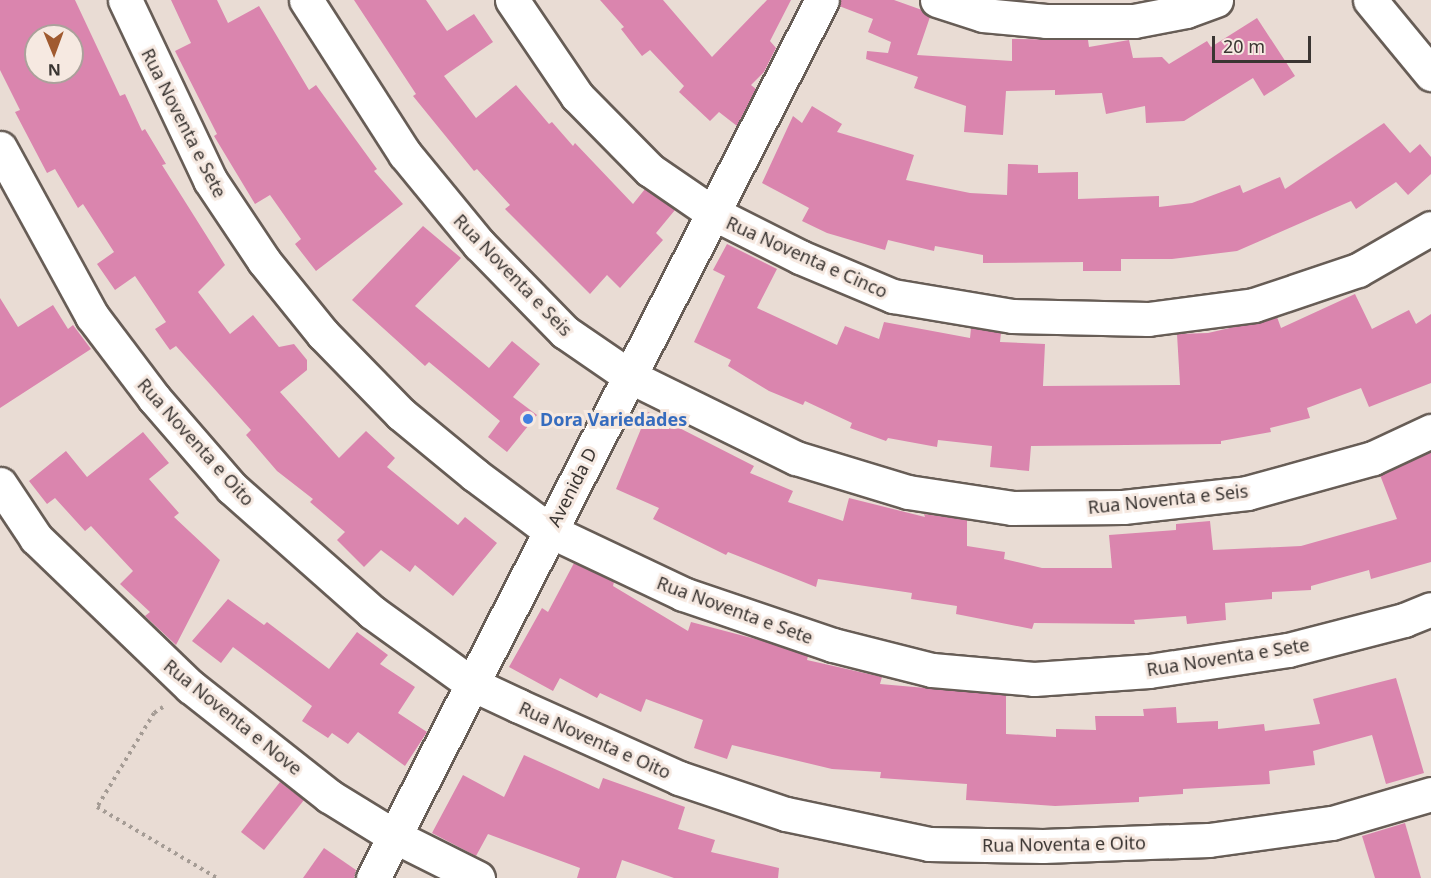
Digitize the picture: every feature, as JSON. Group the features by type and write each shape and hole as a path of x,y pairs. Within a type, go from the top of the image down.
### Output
{"street":[{"name":"Rua Noventa e Sete","path":"124,0 210,180 264,261 323,334 401,414 475,475 550,531 683,594 833,645 932,670 1034,679 1149,671 1288,650 1404,620 1431,609"},
{"name":"Rua Noventa e Seis","path":"306,0 405,154 479,244 565,332 629,376 796,458 908,492 1012,508 1123,507 1247,493 1373,458 1431,431"},
{"name":"Rua Noventa e Cinco","path":"512,0 577,96 650,170 711,212 800,257 892,296 1012,316 1136,319 1254,305 1358,270 1431,228"},
{"name":"Avenida D","path":"373,878 711,212 822,0"},
{"path":"937,0 983,15 1046,21 1134,21 1186,11 1216,0"},
{"path":"1370,0 1431,74"},
{"name":"Rua Noventa e Oito","path":"0,148 92,316 154,398 232,488 372,612 472,684 679,778 786,814 929,844 1043,846 1209,840 1332,823 1431,794"},
{"name":"Rua Noventa e Nove","path":"0,484 36,538 191,687 329,796 394,836 478,878"}],"path":[{"path":"191,687 154,712 97,807 217,878"}],"building":[{"path":"0,0 75,0 120,96 125,94 142,131 145,129 166,164 162,165 225,265 198,292 230,334 253,315 279,347 294,344 307,360 307,370 280,392 339,458 366,431 395,458 387,467 458,525 465,517 497,543 453,596 415,565 410,572 381,550 364,567 337,540 345,532 310,502 313,499 277,471 246,435 251,430 176,346 170,350 155,329 166,322 135,276 115,290 97,264 114,252 83,204 78,208 55,169 47,173 15,112 20,110 0,70"},
{"path":"171,0 217,0 228,23 259,6 309,90 316,85 377,169 374,171 403,204 316,271 295,244 301,239 270,195 255,204 214,136 217,134 175,51 191,43"},
{"path":"354,0 426,0 447,31 474,14 493,42 444,76 476,118 516,85 549,124 552,122 573,146 575,143 633,204 645,189 675,210 656,233 663,240 620,288 607,275 590,294 505,209 510,205 477,169 474,171 413,96 416,94"},
{"path":"600,0 663,0 712,57 767,0 791,0 770,41 776,48 764,72 751,85 756,89 737,126 719,112 710,121 679,92 684,86 650,50 642,56 621,29 624,27"},
{"path":"841,0 894,0 922,10 930,17 917,55 1012,61 1012,39 1088,40 1089,47 1129,40 1133,58 1162,57 1169,64 1207,41 1211,47 1257,18 1295,76 1264,96 1253,78 1184,121 1146,123 1145,106 1106,114 1102,93 1055,95 1055,90 1006,91 1003,135 964,132 966,106 914,88 918,77 866,59 867,51 888,53 891,42 868,32 873,19 839,6"},
{"path":"812,106 842,124 837,132 914,155 906,180 970,193 1007,195 1008,164 1038,165 1038,173 1078,172 1078,199 1159,196 1159,207 1192,203 1240,185 1243,193 1280,177 1285,189 1384,123 1410,153 1420,144 1431,157 1431,174 1408,195 1396,182 1356,209 1351,201 1237,251 1172,259 1121,259 1121,271 1083,271 1083,262 983,263 983,255 935,246 934,251 888,240 885,250 827,233 802,221 809,208 762,183 793,116 802,123"},
{"path":"423,226 461,258 415,306 489,368 512,341 540,364 513,397 537,415 507,452 488,437 500,421 429,362 425,366 352,300"},
{"path":"727,244 777,269 757,308 837,345 845,326 879,339 884,322 970,338 971,328 1001,333 1000,342 1045,344 1043,386 1180,385 1177,334 1208,333 1277,317 1281,328 1355,294 1372,329 1409,310 1416,324 1431,314 1431,383 1369,407 1361,388 1307,408 1310,418 1270,428 1271,432 1221,441 1221,444 1031,446 1029,471 990,467 992,446 938,440 937,447 888,438 886,441 850,428 852,423 805,401 803,405 769,391 728,366 731,360 694,342 725,276 713,270"},
{"path":"0,298 18,327 53,305 68,329 73,325 91,349 0,408"},
{"path":"648,412 754,466 750,473 793,491 788,502 843,521 849,498 925,517 924,514 967,520 967,546 1005,552 1004,559 1042,568 1112,568 1109,535 1176,530 1176,524 1210,521 1213,550 1301,546 1397,519 1380,475 1431,452 1431,562 1371,579 1369,570 1311,586 1311,590 1272,592 1272,599 1225,603 1226,620 1187,624 1186,616 1134,620 1135,624 1034,623 1032,629 956,614 957,606 911,599 912,593 818,579 816,587 728,552 726,555 653,519 659,508 616,489"},
{"path":"143,432 169,463 149,479 179,513 174,517 220,560 176,645 145,616 150,612 120,584 133,571 91,526 85,531 55,498 47,504 29,481 66,451 87,477"},
{"path":"574,563 614,582 613,586 688,631 691,622 763,641 808,656 807,660 882,677 880,684 1006,695 1006,734 1056,737 1056,729 1096,730 1095,716 1144,716 1143,709 1176,707 1177,723 1218,721 1218,729 1264,724 1265,731 1320,724 1313,699 1396,678 1424,773 1386,784 1372,735 1313,751 1315,765 1269,771 1270,784 1183,789 1183,794 1139,797 1139,802 1055,806 966,800 967,784 880,778 881,772 832,769 732,745 727,759 694,748 703,720 646,699 641,712 600,693 597,698 560,678 553,691 509,667 542,608 548,612"},
{"path":"228,599 264,625 267,622 329,669 357,632 388,655 380,664 415,687 398,713 427,732 405,766 358,732 348,744 332,733 328,738 302,721 312,706 233,647 221,663 192,641"},
{"path":"524,755 599,789 603,778 685,807 678,829 715,840 711,852 779,868 778,878 674,878 622,860 616,878 577,878 580,868 488,834 476,856 432,833 463,775 504,797"},
{"path":"280,782 304,800 264,850 241,832"},
{"path":"1405,823 1421,878 1375,878 1362,836"},
{"path":"324,848 356,870 354,878 303,878"}],"place":[{"name":"Dora Variedades","path":"528,419"}]}
